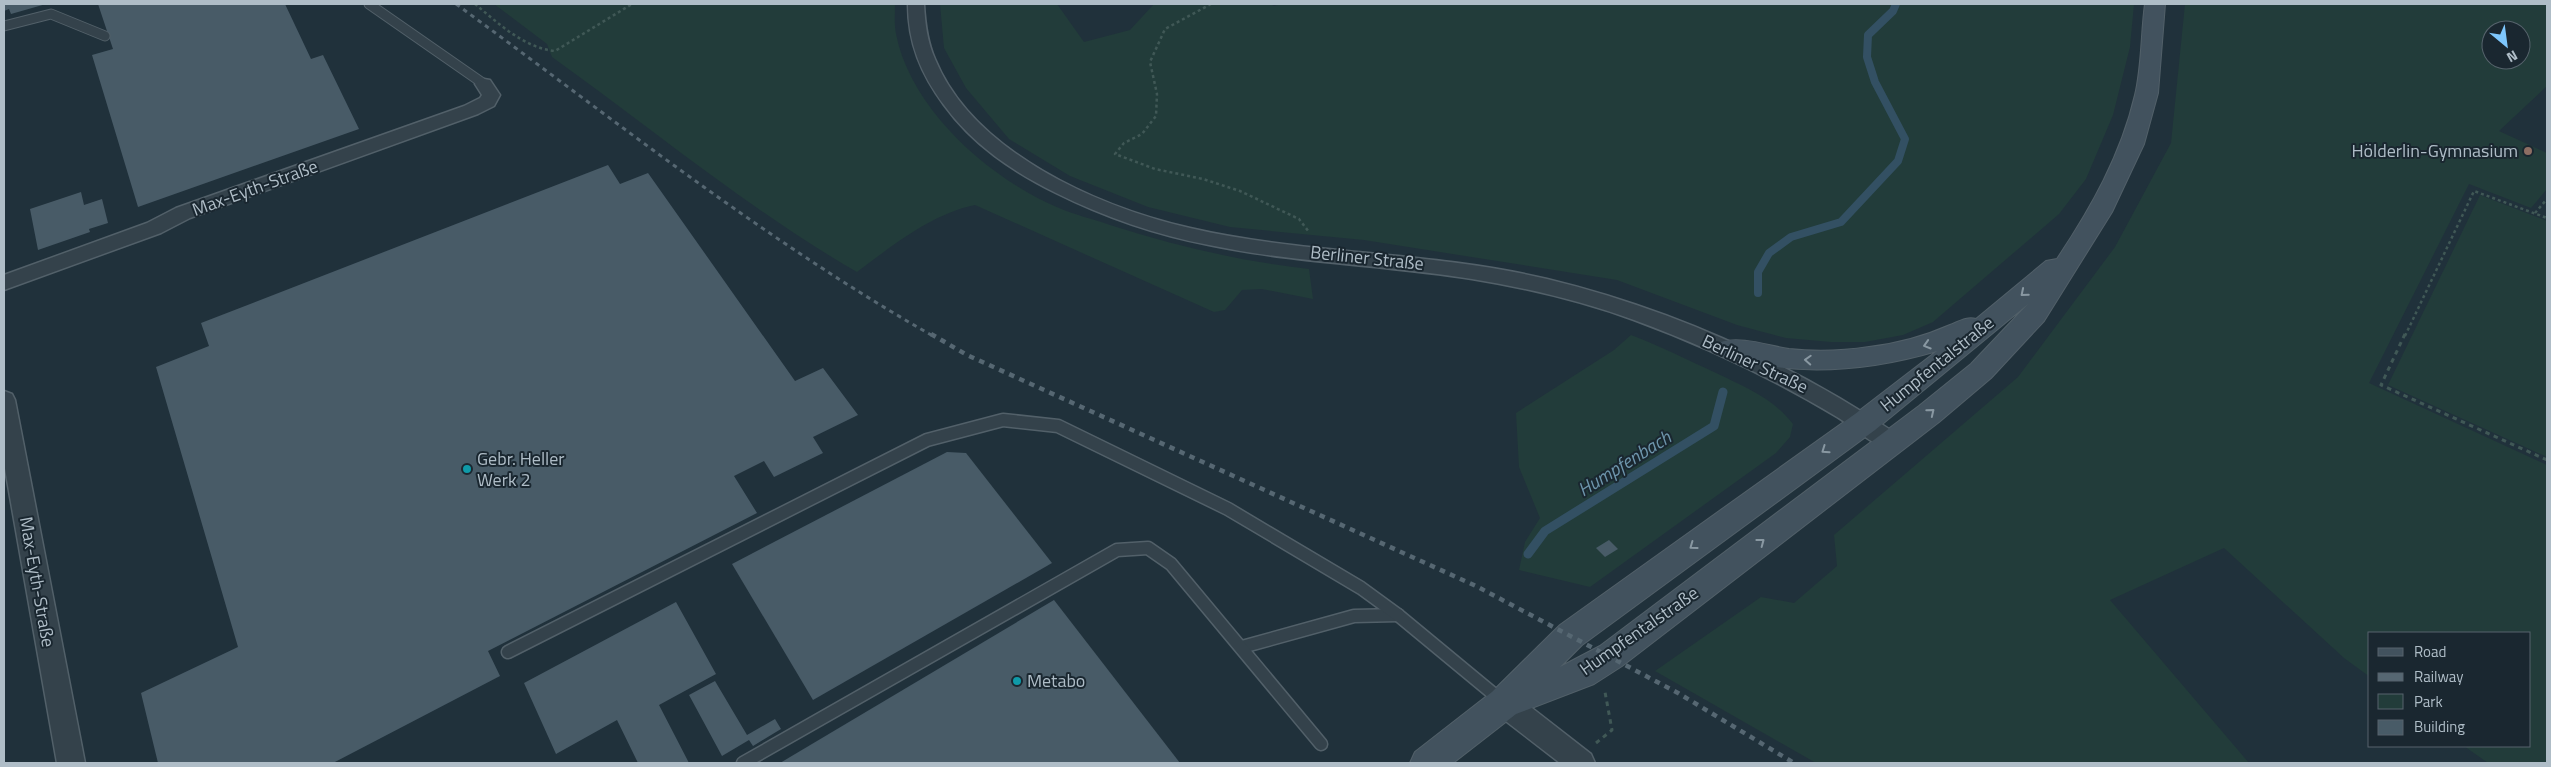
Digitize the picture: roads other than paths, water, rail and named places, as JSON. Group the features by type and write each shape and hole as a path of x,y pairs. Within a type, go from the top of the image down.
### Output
{"street":[{"name":"Berliner Straße","path":"916,4 918,31 926,64 934,80 961,116 998,151 1068,192 1148,223 1233,243 1441,266 1498,275 1568,293 1731,349 1816,392 1893,443"},
{"name":"Humpfentalstraße","path":"1504,703 1582,674 1610,656 1893,443 1982,371 2035,314 2072,253 2100,212 2132,144 2146,92 2156,4"},
{"name":"Max-Eyth-Straße","path":"4,283 154,228 183,213 471,110 487,102 491,95 484,84"},
{"name":"Humpfentalstraße","path":"1504,703 1571,635 1864,422 2072,253"},
{"path":"1731,349 1807,360 1856,359 1892,354 1945,339 2003,310"},
{"name":"Max-Eyth-Straße","path":"4,403 71,763"},
{"path":"1427,763 1504,703 1579,761"}],"lane":[{"path":"368,4 484,84"},
{"path":"4,26 51,14 105,36"},
{"path":"508,652 927,440 1003,420 1058,426 1228,509 1361,588 1398,615 1504,703"},
{"path":"743,763 1117,550 1148,548 1171,564 1321,744"},
{"path":"1242,648 1354,616 1398,615"}],"waterway":[{"name":"Humpfenbach","path":"1758,293 1758,272 1769,253 1791,237 1841,222 1898,161 1905,139 1875,82 1867,57 1868,35 1893,11 1896,4"},
{"name":"Humpfenbach","path":"1528,554 1545,531 1714,426 1723,392"}],"railway":[{"path":"456,4 749,219 870,299 933,336"},
{"path":"931,334 967,355 1476,586 1678,693 1794,763"}],"place":[{"name":"Hölderlin-Gymnasium","path":"2528,151"},
{"name":"Gebr. Heller Werk 2","path":"467,469"},
{"name":"Metabo","path":"1017,681"}]}
